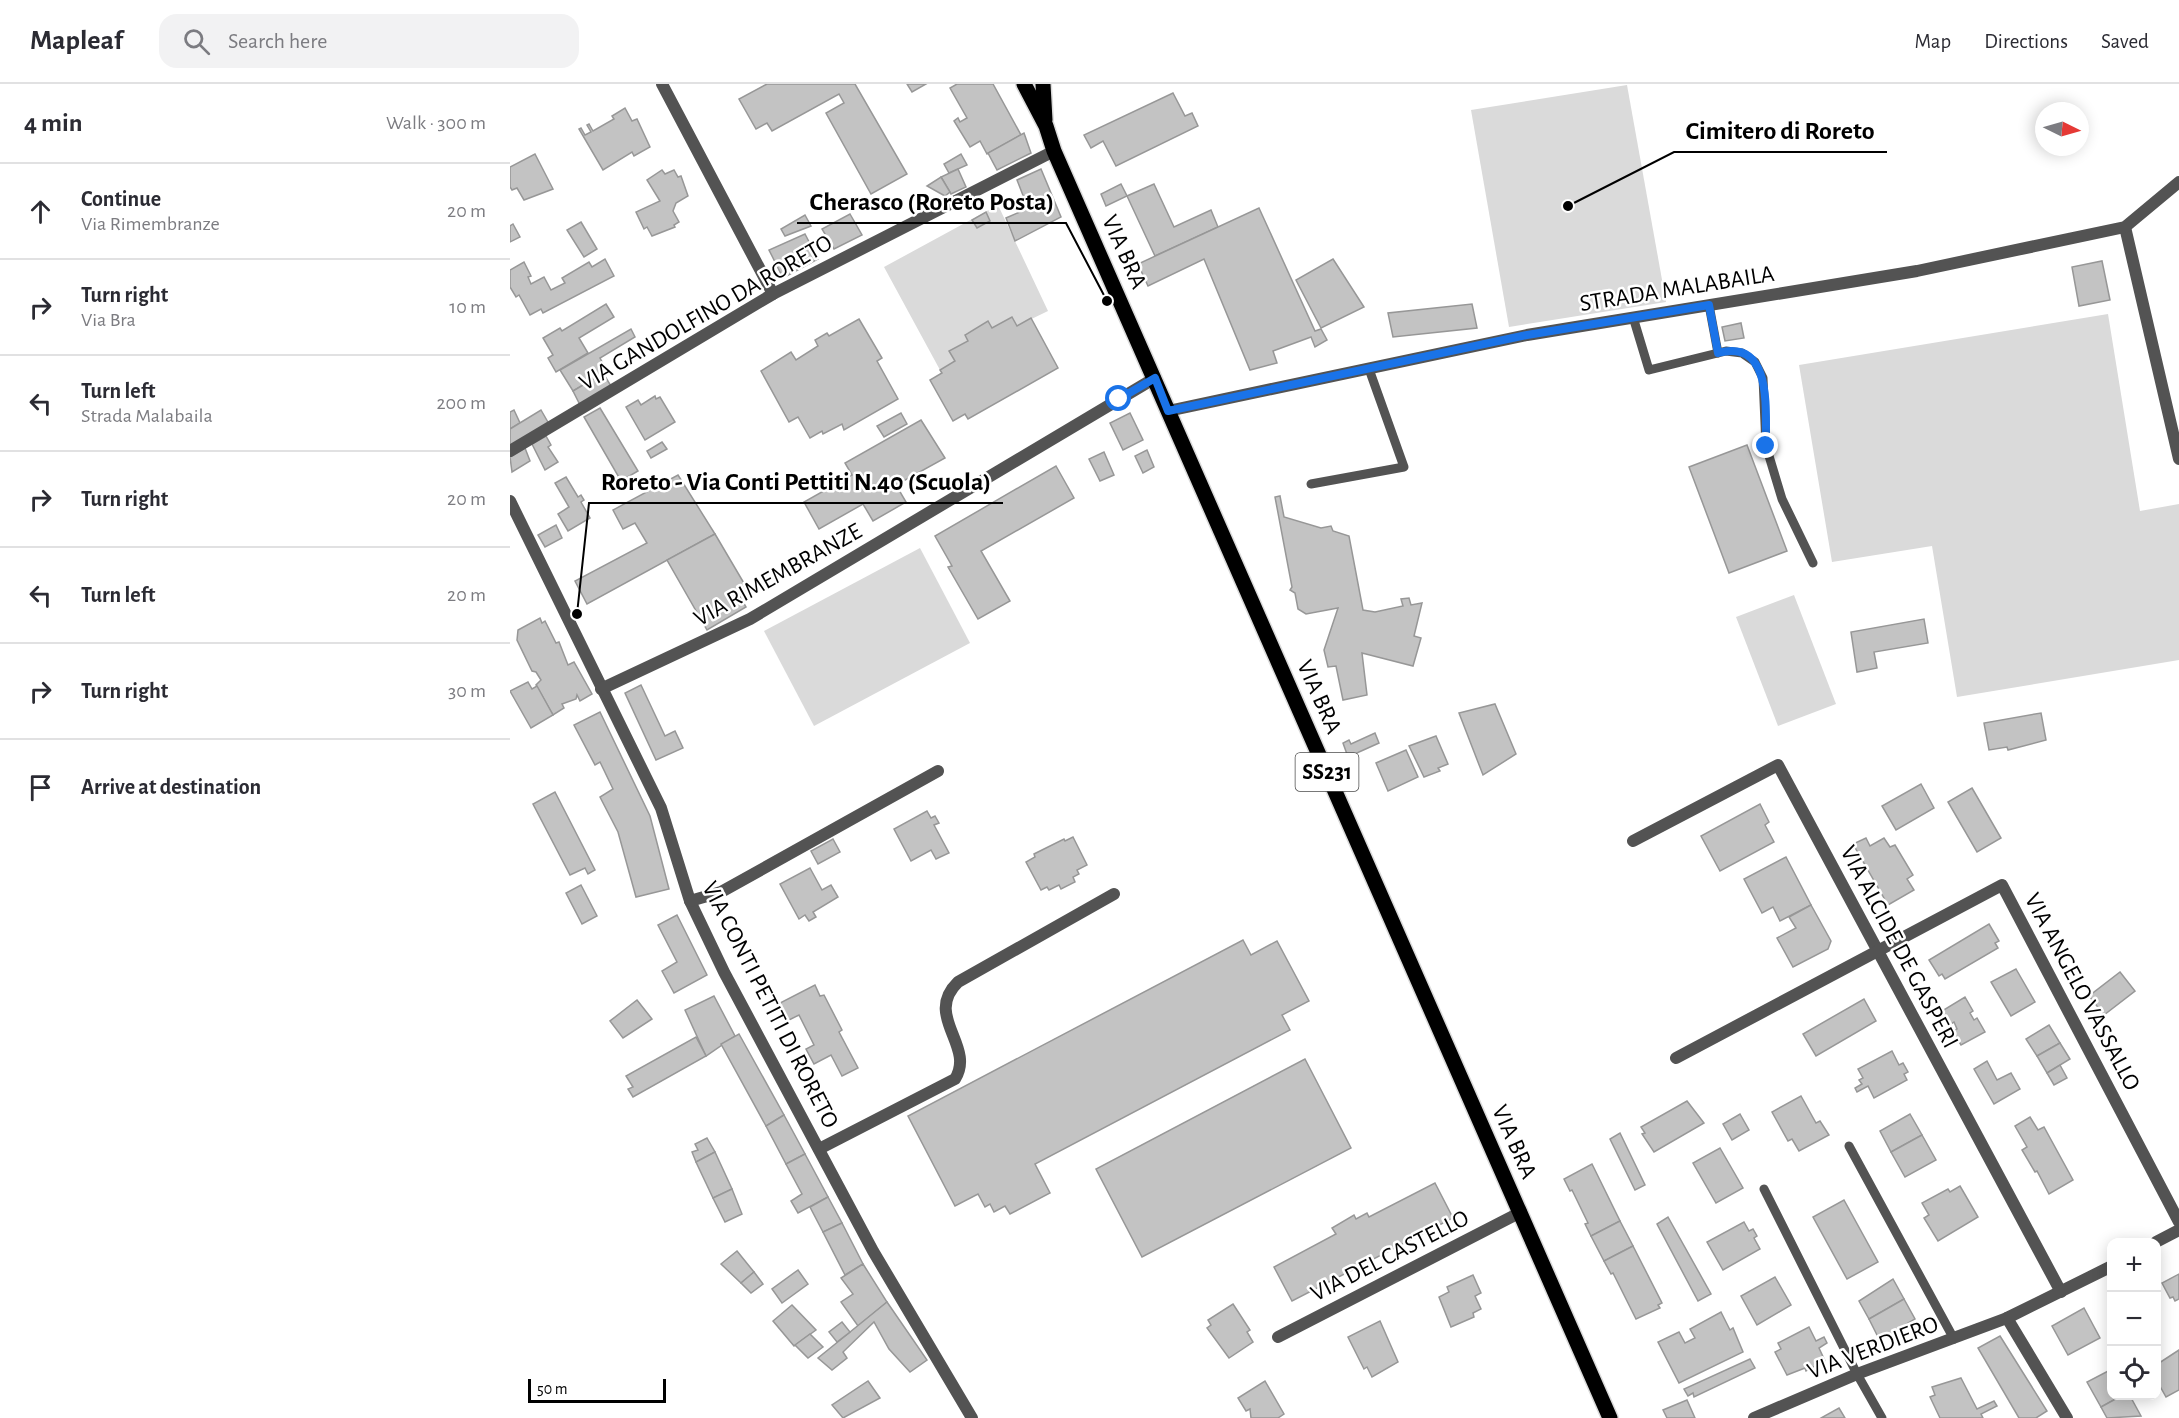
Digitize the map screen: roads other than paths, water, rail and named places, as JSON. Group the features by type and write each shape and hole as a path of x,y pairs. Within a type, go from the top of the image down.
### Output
{"main road":[{"name":"SS231","path":"1024,84 1046,126"},
{"name":"SS231","path":"1043,84 1046,126"},
{"name":"VIA BRA","path":"1046,126 1054,151 1610,1418"}],"street":[{"path":"662,84 773,294"},
{"name":"VIA GANDOLFINO DA RORETO","path":"510,451 773,294 1054,151"},
{"name":"STRADA MALABAILA","path":"1168,411 1527,335 1917,271 2125,226 2179,182"},
{"path":"2125,226 2179,459"},
{"name":"VIA RIMEMBRANZE","path":"601,689 750,619 1155,378"},
{"name":"VIA CONTI PETITI DI RORETO","path":"510,501 601,689 662,808 690,901 724,972 873,1251 972,1418"},
{"name":"VIA ALCIDE DE GASPERI","path":"1633,841 1778,765 2061,1292"},
{"path":"690,901 720,892 938,771"},
{"name":"VIA ANGELO VASSALLO","path":"1676,1058 2002,885 2179,1222"},
{"path":"819,1149 955,1079 962,1062 945,1013 949,991 958,982 1114,894"},
{"name":"VIA DEL CASTELLO","path":"1278,1338 1521,1212"},
{"path":"2161,1239 2179,1230"},
{"name":"VIA VERDIERO","path":"1754,1418 1857,1374 2007,1318 2107,1269"},
{"path":"2007,1318 2067,1418"}],"lane":[{"path":"1709,305 1718,353"},
{"path":"1634,317 1649,370 1726,351 1742,353 1750,357 1761,372 1764,389 1766,446 1782,499 1813,563"},
{"path":"1311,484 1404,467 1368,369"},
{"path":"1849,1146 1954,1339"},
{"path":"1764,1189 1857,1374 1882,1418"}],"place":[{"name":"Cimitero di Roreto","path":"1568,206"},
{"name":"Cherasco (Roreto Posta)","path":"1107,301"},
{"name":"Roreto - Via Conti Pettiti N.40 (Scuola)","path":"577,614"}]}
